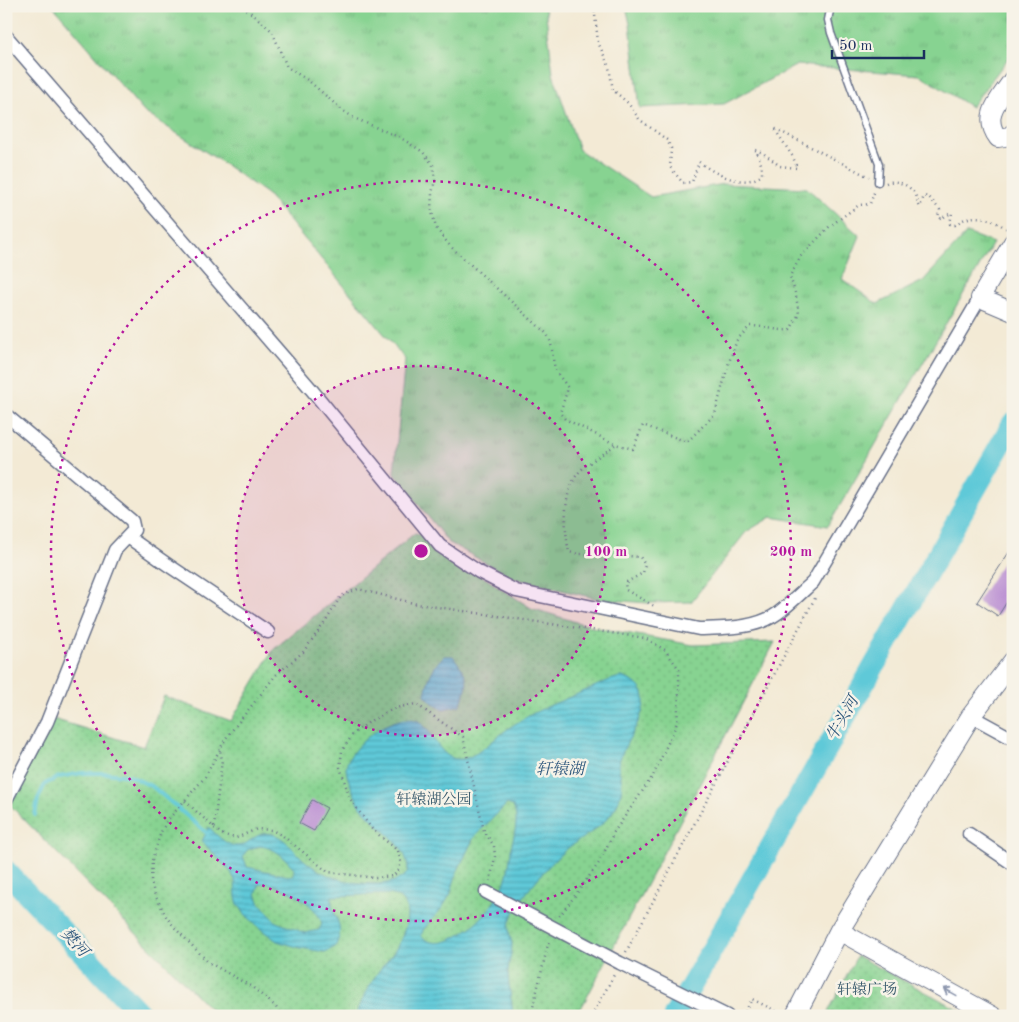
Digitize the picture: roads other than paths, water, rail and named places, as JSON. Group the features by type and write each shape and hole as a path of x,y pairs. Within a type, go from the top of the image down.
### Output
{"main road":[{"path":"795,1016 839,931 971,716 1013,661"}],"street":[{"path":"6,36 310,389 440,546 479,572 516,591 699,629 729,628 754,624 777,614 813,582 987,302 1013,242"},
{"path":"1013,79 991,114 992,129 998,138 1010,136 1013,133"},
{"path":"987,302 1013,312"},
{"path":"6,415 132,521 134,530 115,550 47,722 6,800"},
{"path":"128,537 268,632"},
{"path":"971,716 1013,739"},
{"path":"969,834 1013,864"},
{"path":"486,892 620,963 727,1016"},
{"path":"839,931 993,1016"}],"lane":[{"path":"831,6 828,20 831,33 880,164 878,182"}],"water":[{"path":"444,656 453,656 465,674 467,684 460,705 443,709 434,704 425,695 431,674"},
{"name":"轩辕湖","path":"622,677 636,684 643,692 644,701 638,723 621,755 619,764 622,786 620,798 604,822 563,852 548,866 524,897 512,917 509,932 512,951 508,970 513,1016 356,1016 372,982 394,952 402,936 407,919 407,910 404,903 398,897 389,894 332,896 333,909 340,931 335,947 325,952 277,941 245,914 238,904 235,880 231,872 202,841 209,827 231,845 239,846 258,836 266,834 275,835 287,843 304,860 328,875 346,881 364,883 383,884 393,882 408,872 405,855 396,842 367,815 355,795 347,775 346,768 349,759 364,741 386,725 409,719 424,725 442,751 448,756 454,759 462,759 475,754 506,730 530,715","holes":["507,804 513,806 516,825 505,882 496,900 478,922 463,933 450,940 441,942 425,940 421,937 423,930 442,908 450,895 457,872 474,837","259,846 270,848 283,856 294,868 294,875 288,876 247,867 243,856 247,850","266,883 274,885 299,897 314,909 319,916 322,924 319,930 305,933 276,922 259,902 256,894 259,885"]}],"waterway":[{"name":"牛头河","path":"674,1016 1013,423"},
{"path":"35,815 38,799 45,784 59,777 82,773 106,773 130,776 153,787 208,834"},
{"name":"樊河","path":"6,871 142,1016"}],"park label":[{"name":"轩辕湖公园","path":"434,800"},
{"name":"轩辕广场","path":"867,990"}]}
